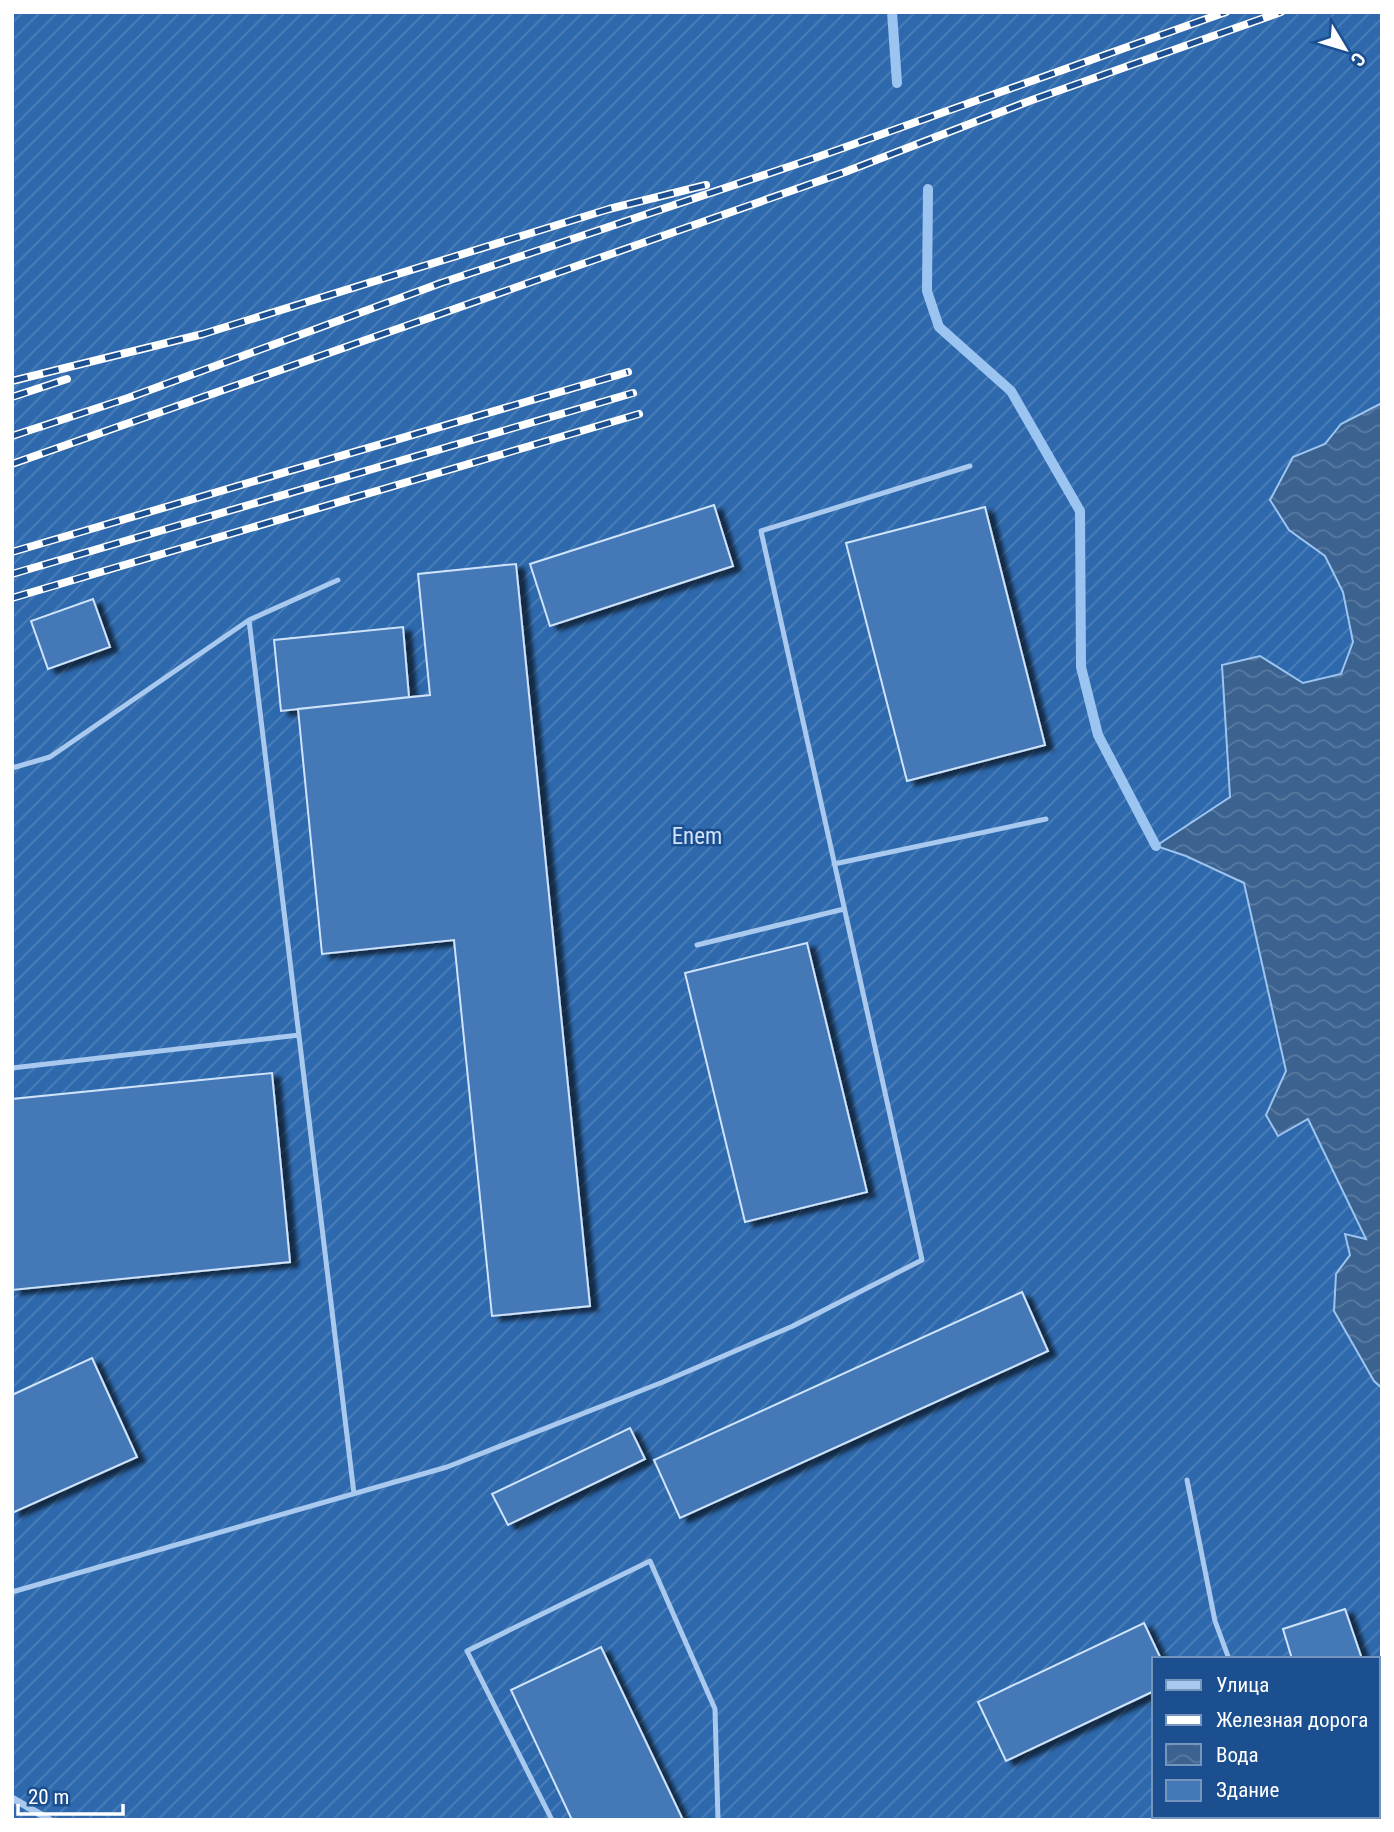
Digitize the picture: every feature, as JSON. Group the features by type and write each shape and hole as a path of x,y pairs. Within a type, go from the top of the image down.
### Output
{"street":[{"path":"12,1798 50,1820"}],"lane":[{"path":"12,1592 447,1467 663,1382 793,1326 922,1261 761,531 970,466"},
{"path":"12,768 50,757 249,620 338,580"},
{"path":"249,620 354,1494"},
{"path":"834,864 1046,819"},
{"path":"697,945 845,909"},
{"path":"12,1068 299,1035"},
{"path":"1187,1480 1214,1621 1228,1657"},
{"path":"552,1820 467,1651 650,1562 715,1709 718,1820"}],"green space":[{"name":"Enem","path":"12,12 1382,12 1382,1820 12,1820"}],"water":[{"path":"1382,403 1382,1388 1374,1381 1334,1311 1336,1274 1350,1255 1345,1234 1366,1239 1308,1119 1278,1136 1266,1115 1286,1071 1244,883 1186,856 1156,846 1230,797 1222,665 1260,656 1303,683 1341,674 1353,642 1343,592 1325,556 1289,530 1270,500 1293,457 1325,444 1341,424"}],"building":[{"path":"714,505 733,566 550,626 530,564"},
{"path":"985,507 1045,745 907,781 846,543"},
{"path":"516,564 590,1306 492,1316 454,940 322,954 298,709 430,695 418,574"},
{"path":"93,599 110,647 48,669 31,621"},
{"path":"403,627 409,697 281,711 274,640"},
{"path":"807,943 867,1192 745,1222 685,973"},
{"path":"272,1073 290,1262 12,1290 12,1099"},
{"path":"1022,1292 1048,1351 680,1518 654,1460"},
{"path":"92,1358 137,1457 12,1513 12,1395"},
{"path":"630,1428 645,1459 508,1525 492,1494"},
{"path":"1345,1609 1361,1657 1291,1657 1283,1629"},
{"path":"1144,1623 1160,1657 1152,1657 1152,1692 1006,1761 978,1702"},
{"path":"601,1647 683,1820 572,1820 511,1690"},
{"path":"1380,1714 1382,1720 1380,1774"},
{"path":"1382,1773 1380,1808 1380,1774"},
{"path":"1344,1818 1377,1820 1345,1820"}],"waterway":[{"path":"892,12 897,83"},
{"path":"928,189 927,291 939,327 1011,391 1080,511 1081,667 1098,735 1156,846"}],"railway":[{"path":"12,436 128,398 441,283 812,159 1226,12"},
{"path":"12,464 845,172 1032,100 1281,12"},
{"path":"12,381 203,334 609,209 706,185"},
{"path":"12,552 628,372"},
{"path":"12,397 67,379"},
{"path":"12,574 633,393"},
{"path":"12,598 639,414"}]}
